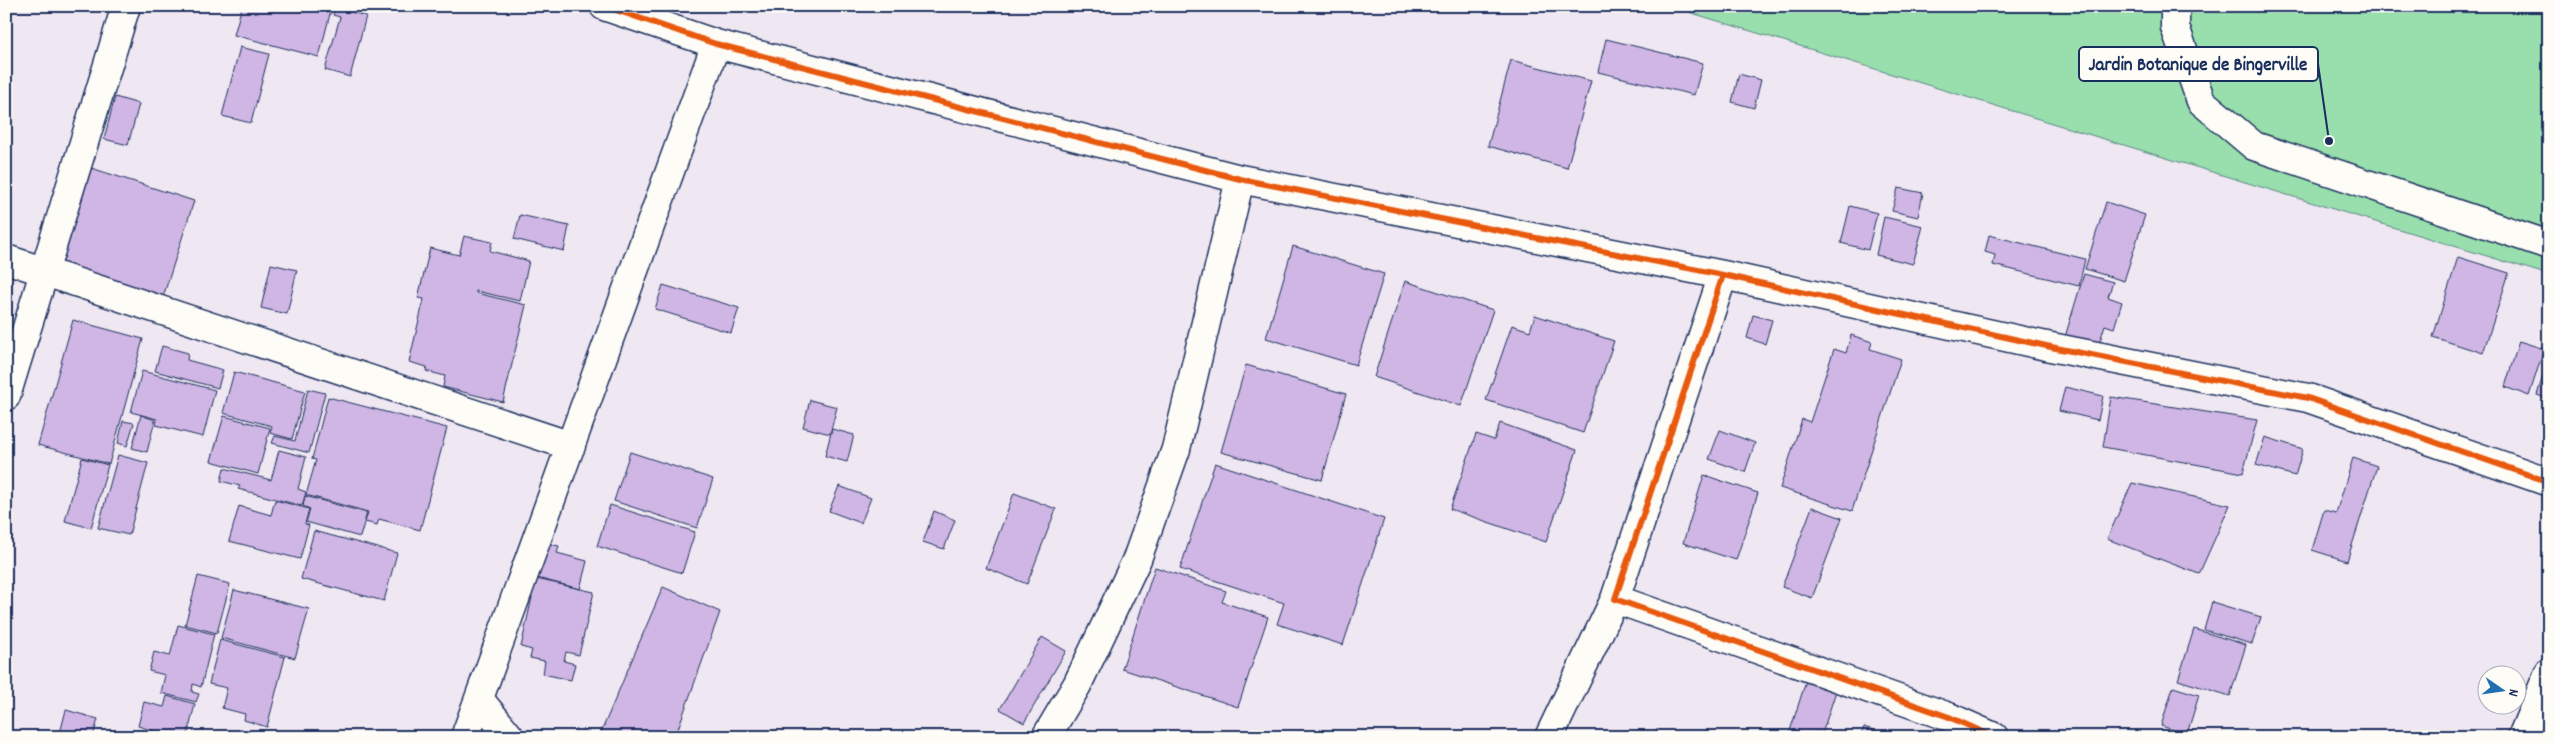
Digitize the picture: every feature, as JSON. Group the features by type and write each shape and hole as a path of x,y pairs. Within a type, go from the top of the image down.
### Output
{"street":[{"path":"6,396 126,6"},
{"path":"604,6 716,44 1240,179 1723,275 2051,347 2308,398 2549,482"},
{"path":"2175,6 2175,27 2201,101 2254,146 2549,245"},
{"path":"466,737 716,44"},
{"path":"1046,737 1076,685 1137,559 1176,449 1240,179"},
{"path":"6,259 571,446"},
{"path":"1549,737 1615,599 1723,275"},
{"path":"1615,599 1949,717 1994,737"},
{"path":"2522,737 2549,672"},
{"path":"479,699 510,737"}],"green space":[{"path":"1669,6 2549,6 2549,275"}],"building":[{"path":"242,6 332,6 319,57 234,35"},
{"path":"352,6 369,6 368,11"},
{"path":"336,8 366,16 350,77 325,70 340,17 333,15"},
{"path":"1606,39 1703,63 1694,95 1598,72"},
{"path":"240,47 269,54 251,123 222,116"},
{"path":"1511,60 1591,81 1567,168 1488,146"},
{"path":"1739,74 1761,80 1754,108 1732,102"},
{"path":"115,97 139,104 128,145 104,139"},
{"path":"85,166 194,201 163,297 54,263"},
{"path":"1898,188 1923,193 1918,217 1892,211"},
{"path":"2106,202 2145,215 2124,281 2085,269"},
{"path":"1850,206 1877,213 1868,250 1841,243"},
{"path":"520,215 569,226 564,251 514,239"},
{"path":"1884,217 1923,226 1913,264 1876,255"},
{"path":"1989,235 2085,259 2079,286 1993,265 1995,255 1985,252"},
{"path":"464,236 492,242 490,251 529,261 520,301 476,291 476,293 526,305 503,402 443,387 445,376 426,371 427,367 409,362 424,299 418,298 430,248 459,255"},
{"path":"1293,246 1384,274 1356,365 1266,338"},
{"path":"2458,257 2509,273 2483,353 2433,337"},
{"path":"271,264 297,270 287,314 261,308"},
{"path":"2084,274 2113,282 2108,297 2122,302 2114,328 2105,325 2098,347 2065,337"},
{"path":"1405,281 1493,310 1461,406 1374,377"},
{"path":"663,285 739,308 731,333 655,309"},
{"path":"1535,315 1614,341 1583,433 1486,400 1512,325 1530,331"},
{"path":"1753,315 1772,320 1765,344 1747,338"},
{"path":"73,320 143,339 109,464 38,445"},
{"path":"1851,335 1872,342 1870,349 1901,359 1852,511 1780,488 1802,419 1810,422 1834,349 1846,353"},
{"path":"2519,341 2544,349 2529,396 2505,387"},
{"path":"162,346 188,353 187,360 223,370 218,388 155,371"},
{"path":"2549,357 2549,399 2537,395"},
{"path":"1246,365 1346,394 1322,480 1221,452"},
{"path":"142,371 215,390 203,437 156,425 157,419 131,412"},
{"path":"234,372 305,391 292,439 270,433 272,426 223,413"},
{"path":"2065,387 2103,396 2098,420 2059,411"},
{"path":"308,389 325,393 309,453 272,443 275,436 295,441"},
{"path":"328,397 447,428 420,530 379,519 377,525 365,522 368,512 306,495 316,460 312,459"},
{"path":"2111,397 2257,420 2243,473 2103,447"},
{"path":"810,400 837,407 830,434 803,427"},
{"path":"141,415 155,420 147,452 132,448"},
{"path":"224,416 270,428 258,474 211,461"},
{"path":"123,421 134,423 127,446 118,443"},
{"path":"1500,423 1577,450 1546,542 1450,509 1476,434 1494,440"},
{"path":"832,429 854,435 847,462 825,456"},
{"path":"1720,430 1755,443 1745,472 1709,459"},
{"path":"2265,437 2303,449 2295,476 2256,465"},
{"path":"279,450 306,457 298,489 306,492 302,506 238,489 240,486 221,481 224,468 271,480"},
{"path":"630,452 713,479 697,528 614,501"},
{"path":"118,455 148,463 129,535 98,528"},
{"path":"82,458 108,465 91,528 65,521"},
{"path":"2353,458 2377,466 2347,561 2312,550 2324,510 2336,513"},
{"path":"1215,463 1384,519 1343,645 1277,624 1284,603 1180,569"},
{"path":"1704,475 1758,493 1736,560 1683,543"},
{"path":"2132,483 2230,505 2199,574 2107,539"},
{"path":"839,486 871,498 861,523 829,511"},
{"path":"1014,493 1056,509 1027,584 986,568"},
{"path":"305,496 367,513 360,537 306,522 310,509 303,506"},
{"path":"275,500 309,509 305,524 309,525 300,559 229,541 239,506 271,515"},
{"path":"610,505 695,532 682,573 597,546"},
{"path":"1812,507 1842,518 1812,598 1782,587"},
{"path":"934,511 955,520 944,549 923,542"},
{"path":"314,531 397,553 384,601 301,579"},
{"path":"541,542 559,546 557,553 587,561 580,589 533,577"},
{"path":"1155,567 1226,591 1222,602 1268,617 1238,707 1122,669"},
{"path":"198,576 230,584 217,633 185,625"},
{"path":"532,578 594,592 579,655 566,652 564,661 575,664 571,680 543,674 545,661 530,658 532,650 521,647 532,597 527,596"},
{"path":"663,587 720,612 675,737 599,737"},
{"path":"234,590 309,609 295,658 221,638"},
{"path":"2212,602 2261,617 2252,644 2204,630"},
{"path":"178,625 214,634 201,687 193,684 192,692 199,694 196,702 161,693 165,675 149,671 154,652 170,656"},
{"path":"2194,629 2246,645 2230,696 2178,680"},
{"path":"1042,637 1066,651 1024,723 1000,709"},
{"path":"220,640 285,657 267,727 244,720 245,714 222,708 227,688 209,684"},
{"path":"1806,681 1836,691 1822,734 1815,732 1813,737 1788,737"},
{"path":"2173,687 2199,695 2187,734 2161,726"},
{"path":"167,696 195,704 187,737 156,737 158,732 138,726 144,702 164,707"},
{"path":"66,710 98,719 93,737 59,737"},
{"path":"1864,727 1894,737 1860,737"},
{"path":"1941,728 1970,737 1939,737"}],"cycle path":[{"path":"604,6 716,44 1240,179 1723,275 2051,347 2308,398 2549,482"},
{"path":"1723,275 1615,599 1949,717 1994,737"}],"place":[{"name":"Jardin Botanique de Bingerville","path":"2329,141"}]}
